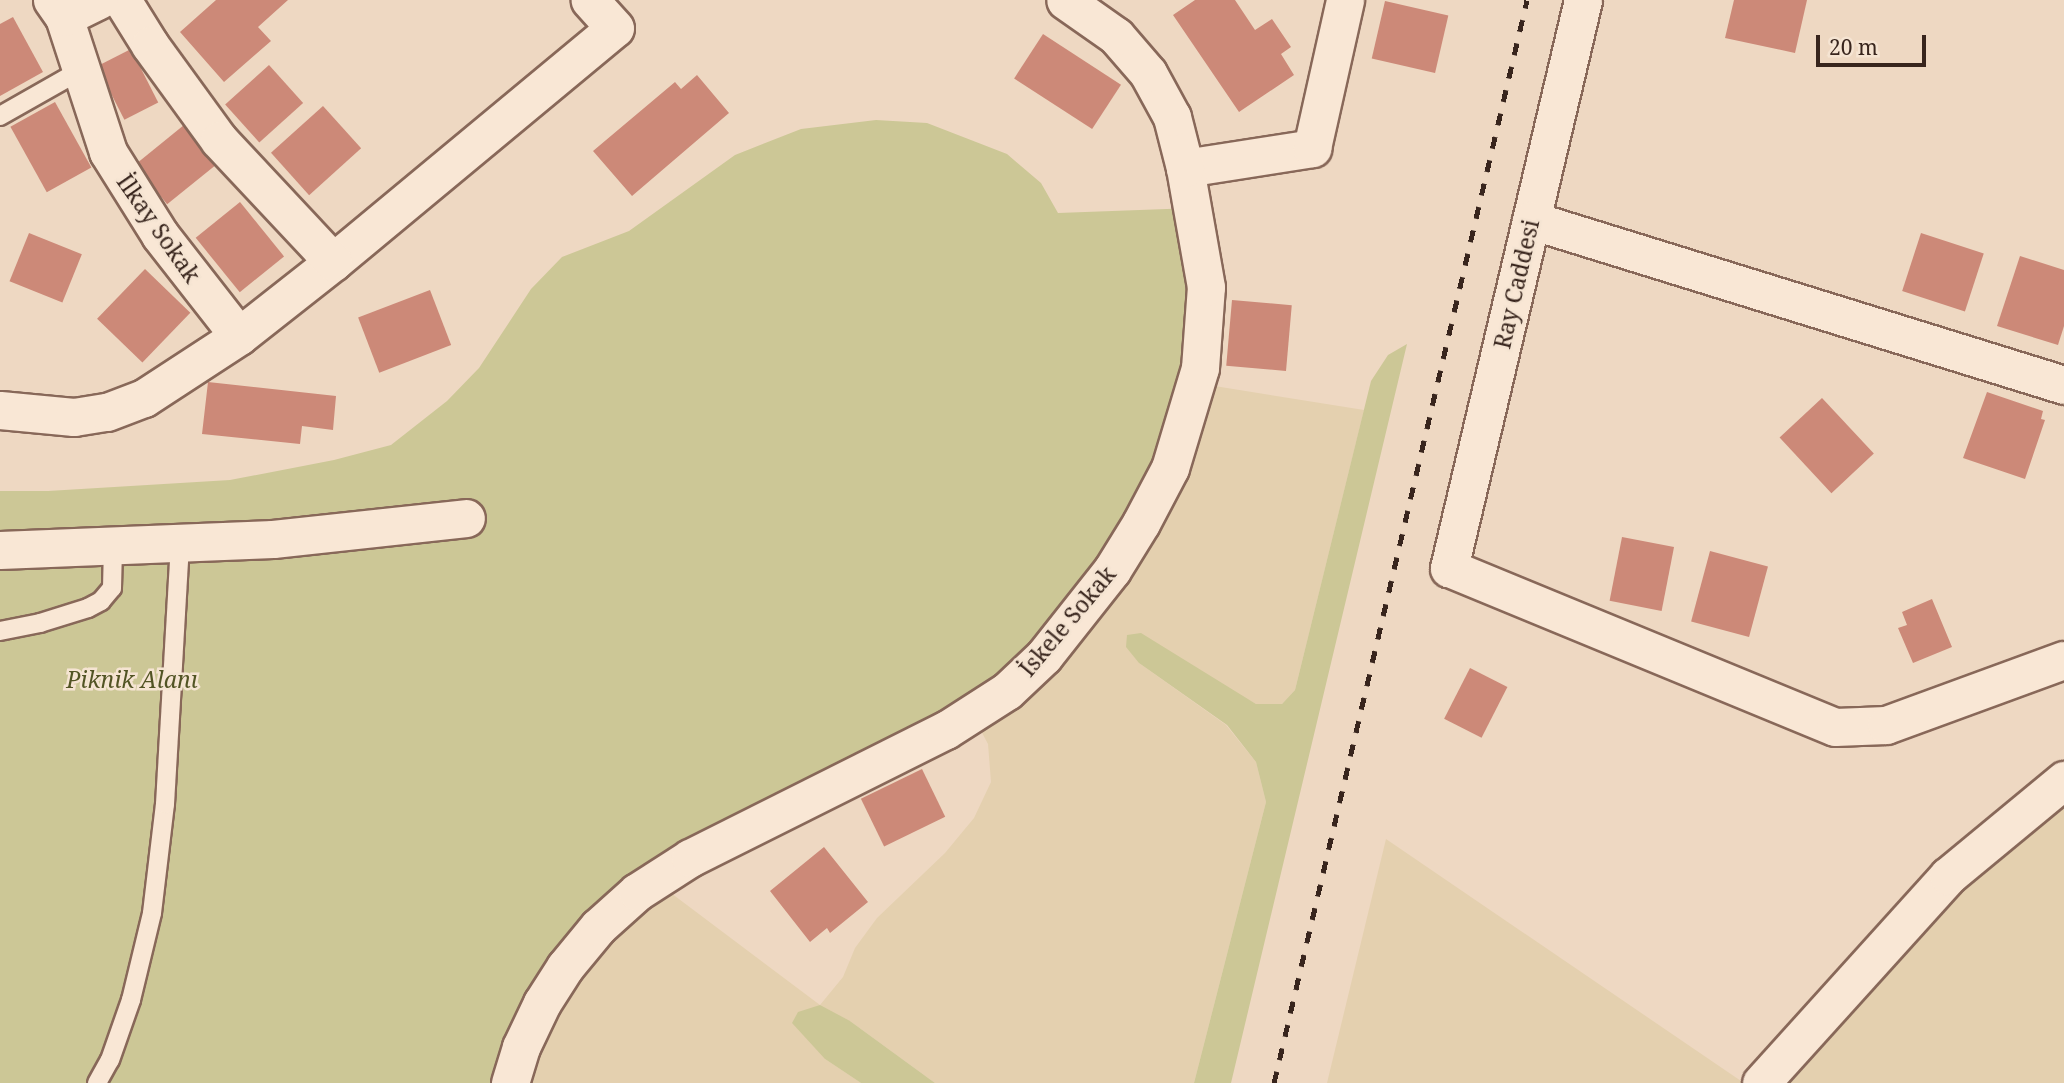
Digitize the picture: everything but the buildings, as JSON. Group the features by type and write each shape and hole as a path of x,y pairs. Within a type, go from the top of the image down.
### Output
{"street":[{"path":"58,8 99,0"},
{"path":"122,0 149,45 219,140 334,262"},
{"path":"0,410 74,417 107,412 155,392 239,336 334,262 615,28 590,0"},
{"name":"İskele Sokak","path":"510,1083 521,1047 542,1003 565,967 598,927 637,892 690,858 946,730 1007,691 1044,656 1105,578 1141,523 1170,468 1200,368 1206,287 1185,168 1172,117 1148,73 1116,36 1065,0"},
{"path":"1185,168 1312,148 1345,0"},
{"name":"Ray Caddesi","path":"1583,0 1450,568 1835,727 1886,725 2064,660"},
{"name":"İlkay Sokak","path":"58,8 108,152 160,235 239,336"},
{"path":"1531,220 2064,385"},
{"path":"0,550 274,539 466,518"},
{"path":"1761,1083 1948,876 2064,780"}],"lane":[{"path":"0,116 81,70"},
{"path":"97,1083 110,1060 131,1000 152,913 164,804 180,543"},
{"path":"0,631 52,619 102,601 112,588 113,546"}],"shaded area":[{"path":"1196,383 1364,410 1295,690 1282,704 1256,704 1218,683 1139,663 1226,725 1256,762 1266,802 1194,1083 935,1083 850,1021 825,1059 861,1083 510,1083 521,1047 655,881 820,1005 843,977 855,948 877,918 945,853 974,818 991,782 988,744 972,714"},
{"path":"2064,780 2064,1083 1761,1083"},
{"path":"1386,839 1744,1083 1327,1083"}],"green space":[{"name":"Piknik Alanı","path":"876,120 927,123 1007,154 1041,183 1058,213 1194,208 1189,413 1044,656 598,927 510,1083 0,1083 0,491 48,491 230,480 334,460 391,445 447,401 479,368 531,289 562,257 629,231 735,155 801,129"},
{"path":"1407,344 1231,1083 1194,1083 1266,802 1256,762 1227,725 1139,663 1126,647 1127,635 1141,633 1256,704 1282,704 1295,690 1371,381 1388,355"},
{"path":"820,1005 850,1021 935,1083 861,1083 825,1059 792,1023 798,1012"}],"railway":[{"path":"1274,1083 1527,0"}]}
